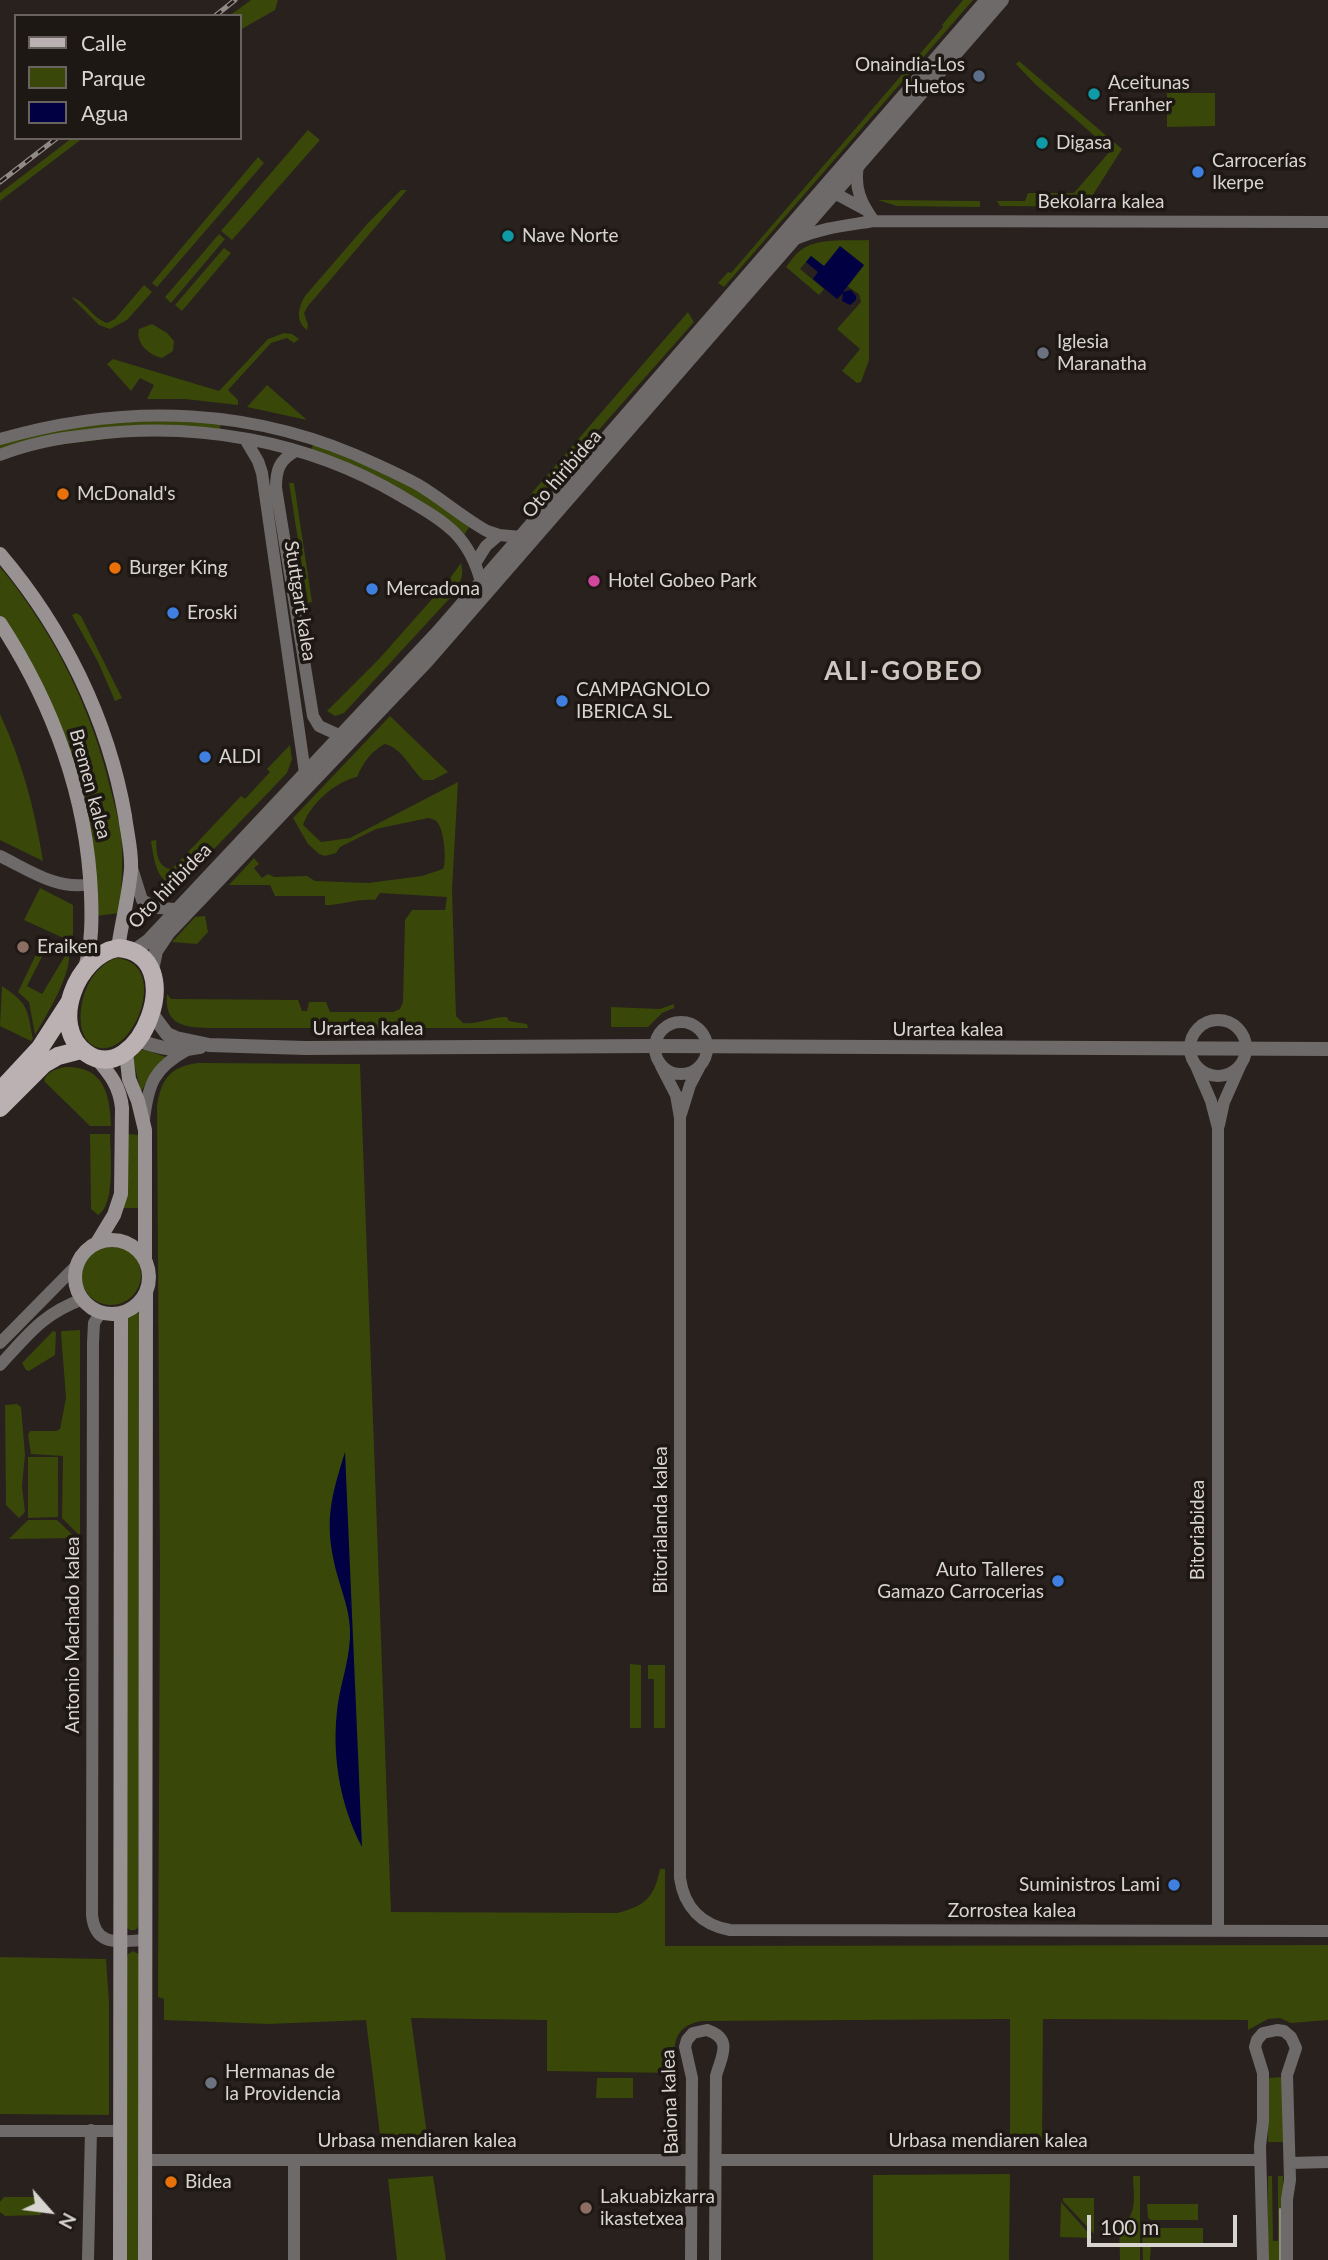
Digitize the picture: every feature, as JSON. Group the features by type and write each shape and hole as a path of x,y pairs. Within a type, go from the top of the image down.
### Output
{"main road":[{"name":"Bremen kalea","path":"0,554 31,593 64,645 95,711 121,796 131,867 126,949"},
{"name":"Bremen kalea","path":"0,623 43,697 65,753 81,813 91,884 92,922 90,953 85,968"},
{"path":"0,1091 40,1048 71,1000 77,981 85,968 101,953 126,949 143,957 152,970 154,998 152,1014 132,1046 130,1079 144,1124 145,1259 149,1276 146,1292 145,2260"},
{"path":"71,1000 70,1028 76,1045 115,1080 121,1097 121,1194 114,1215 97,1243"},
{"path":"0,1108 44,1064 58,1056 90,1055 108,1059 132,1046"},
{"path":"145,1259 130,1244 119,1240 97,1243 85,1252 77,1265 76,1283 83,1299 102,1312 121,1312 131,1308 146,1292"},
{"path":"120,2260 121,1312"}],"street":[{"name":"Oto hiribidea","path":"126,949 148,941 397,677 828,193 987,0"},
{"name":"Oto hiribidea","path":"152,970 156,951 168,933 426,661 795,239 828,193 859,166 1002,0"},
{"path":"859,166 856,180 858,190 870,215"},
{"name":"Bekolarra kalea","path":"828,193 850,201 870,215"},
{"path":"837,225 846,213 850,201"},
{"name":"Bekolarra kalea","path":"795,239 870,215 1328,222"},
{"path":"0,439 81,420 120,415 183,415 225,419 312,438 365,458 416,483 475,524 499,535 521,537"},
{"path":"0,455 60,439 129,430 183,430 223,434 296,450 375,482 425,510 458,535 470,551 481,582"},
{"name":"Stuttgart kalea","path":"245,439 262,473 306,773"},
{"name":"Stuttgart kalea","path":"296,450 278,466 276,488 313,716 319,726 341,736"},
{"path":"475,562 486,546 499,535"},
{"path":"0,856 56,883 82,886 91,884"},
{"name":"Bremen kalea","path":"131,867 142,900 158,908 177,909"},
{"name":"Urartea kalea","path":"152,1014 167,1034 176,1038 209,1045 305,1048 707,1046 1328,1049"},
{"path":"1220,1020 1235,1026 1241,1032 1246,1049 1241,1064 1234,1071 1215,1076 1196,1066 1190,1048 1197,1030 1211,1021 1220,1020"},
{"path":"681,1021 699,1029 707,1046 702,1063 694,1071 682,1074 661,1066 654,1046 662,1029 681,1021"},
{"name":"Urartea kalea","path":"132,1046 187,1050 209,1045"},
{"path":"144,1124 150,1084 157,1072 175,1056 187,1050"},
{"name":"Bitorialanda kalea","path":"680,1118 702,1063"},
{"name":"Bitoriabidea","path":"1218,1931 1218,1128 1224,1102 1241,1064"},
{"name":"Bitorialanda kalea","path":"661,1066 676,1095 680,1118 680,1878 682,1891 700,1917"},
{"name":"Bitoriabidea","path":"1196,1066 1211,1101 1218,1128"},
{"path":"0,1343 77,1265"},
{"path":"0,1365 43,1319 83,1299"},
{"name":"Antonio Machado kalea","path":"102,1312 94,1323 93,1343 92,1915 99,1936 105,1939 145,1940"},
{"name":"Zorrostea kalea","path":"700,1917 710,1924 730,1930 1328,1931"},
{"name":"Baiona kalea","path":"691,2260 692,2078 685,2047 693,2033 707,2030 720,2037 724,2045 724,2055 716,2077 715,2260"},
{"path":"1263,2260 1260,2160 1263,2073 1255,2047 1263,2033 1279,2030 1291,2037 1296,2048 1287,2075 1290,2162 1287,2260"},
{"path":"88,2260 91,2130"},
{"path":"0,2131 120,2131"},
{"name":"Urbasa mendiaren kalea","path":"144,2160 691,2160"},
{"name":"Urbasa mendiaren kalea","path":"716,2160 1260,2160"},
{"path":"294,2161 294,2260"},
{"path":"1290,2162 1328,2162"}],"green space":[{"path":"251,0 278,0 275,10 242,29 242,14 232,14"},
{"path":"963,0 973,0 724,287 718,283 728,272 731,273 943,27"},
{"path":"1019,61 1122,149 1089,201 1134,201 1129,207 1000,206 997,201 1025,201 1028,193 1074,193 1111,150 1035,84 1016,64"},
{"path":"1167,93 1215,93 1215,126 1167,127"},
{"path":"308,130 320,140 232,240 221,231"},
{"path":"69,140 80,140 0,201 0,193"},
{"path":"258,157 264,163 157,287 152,283"},
{"path":"401,190 407,190 308,306 304,313 307,330 301,323 299,314 305,296 368,223"},
{"path":"878,200 980,201 980,207 897,206"},
{"path":"219,234 225,239 171,303 165,297"},
{"path":"869,240 869,360 861,382 857,383 842,371 860,349 837,329 861,302 859,294 847,286 864,265 824,267 811,256 800,269 824,289 819,295 786,267 799,252 816,243"},
{"path":"224,248 231,253 182,311 175,305"},
{"path":"144,285 152,292 127,320 110,329 99,325 71,297 107,323 115,319"},
{"path":"688,312 694,322 537,500 530,495"},
{"path":"152,324 174,341 173,351 162,358 148,351 139,339 139,329"},
{"path":"284,333 299,339 294,343 287,338 271,343 228,390 238,400 238,405 185,399 147,399 154,385 140,378 131,391 107,364 113,359 219,391 268,339"},
{"path":"267,385 307,420 247,407"},
{"path":"105,419 221,421 220,430 195,428 0,452 0,442"},
{"path":"314,442 416,489 470,526 464,535 311,451"},
{"path":"289,483 294,483 312,602 308,603"},
{"path":"461,563 460,582 450,598 344,713 335,716 327,711 379,659"},
{"path":"0,567 54,645 82,701 93,731 121,834 120,913 96,916 87,822 0,616"},
{"path":"76,613 81,616 122,698 115,701 98,662 72,615"},
{"path":"0,714 27,786 43,861 0,840"},
{"path":"390,716 448,772 433,780 423,780 401,754 385,744 368,758 357,777 340,784 318,801 303,825 321,842 350,838 458,782 452,890 456,1016 463,1023 507,1017 509,1021 527,1024 528,1028 208,1028 191,1027 177,1022 169,1012 167,994 171,999 298,1000 302,1011 307,1011 309,1002 326,1002 330,1012 393,1012 400,1009 403,1002 405,920 412,910 445,910 447,897 380,893 375,900 325,905 325,896 275,896 270,885 229,885 254,858 259,864 254,868 262,878 268,874 274,877 307,876 315,881 368,883 422,876 443,869 443,839 438,823 432,819 376,829 340,847 336,853 325,856 308,844 293,818"},
{"path":"290,745 292,759 287,773 189,875 171,883 165,880 156,867 151,841 156,840 158,857 162,864 169,869 174,867 241,796 245,799 270,772 267,769"},
{"path":"40,888 73,905 73,937 70,941 24,920"},
{"path":"205,916 208,932 197,944 172,942 195,917"},
{"path":"40,946 46,949 27,986 42,994 68,951 69,959 58,993 35,1035 29,1002 18,992"},
{"path":"116,958 132,963 141,975 144,990 142,1007 125,1037 113,1046 100,1048 85,1038 81,1010 85,990 94,975"},
{"path":"2,986 25,1008 33,1039 31,1041 0,1026"},
{"path":"674,1004 674,1008 662,1013 648,1027 611,1027 611,1007 660,1009"},
{"path":"141,1050 166,1057 141,1092 133,1059"},
{"path":"198,1063 360,1064 391,1912 617,1913 635,1907 647,1899 655,1887 660,1869 665,1869 665,1946 1328,1945 1328,2020 1291,2023 1280,2018 1268,2019 1248,2030 1248,2020 1043,2019 1042,2143 1010,2142 1010,2019 701,2021 691,2024 679,2033 675,2047 674,2073 547,2071 547,2020 411,2018 428,2142 381,2143 366,2020 268,2024 164,2020 164,1999 158,1997 160,1570 157,1105 169,1075 180,1067"},
{"path":"65,1067 89,1071 102,1084 109,1103 111,1126 90,1126 44,1081 50,1073"},
{"path":"90,1134 110,1134 110,1190 104,1209 98,1215 91,1209"},
{"path":"127,1134 141,1135 141,1208 122,1208"},
{"path":"111,1245 128,1250 136,1258 141,1275 136,1292 128,1300 111,1305 94,1300 86,1292 81,1275 86,1258 94,1250"},
{"path":"141,1306 138,1927 130,1930 126,1927 126,1315"},
{"path":"80,1330 79,1535 62,1518 63,1456 31,1454 28,1435 30,1431 60,1429 66,1398 61,1333"},
{"path":"53,1331 56,1332 55,1355 29,1371 26,1370 22,1363"},
{"path":"17,1404 21,1407 25,1455 22,1486 25,1512 19,1518 6,1505 5,1405"},
{"path":"28,1457 58,1457 58,1517 28,1518"},
{"path":"28,1520 57,1520 76,1538 9,1539"},
{"path":"630,1664 641,1665 641,1728 630,1728"},
{"path":"648,1665 665,1665 665,1728 654,1728 654,1679 648,1679"},
{"path":"133,1951 140,1955 141,2260 125,2260 126,1958"},
{"path":"0,1957 106,1959 109,2003 109,2115 0,2114"},
{"path":"1282,2077 1283,2142 1268,2142 1268,2078"},
{"path":"597,2078 633,2078 633,2098 596,2098"},
{"path":"1010,2174 1009,2260 873,2260 873,2175"},
{"path":"433,2176 446,2260 397,2260 388,2179"},
{"path":"1133,2176 1140,2176 1140,2260 1120,2260 1119,2224 1130,2217 1132,2211"},
{"path":"1268,2176 1272,2176 1273,2241 1278,2241 1278,2176 1283,2176 1282,2260 1268,2260"},
{"path":"4,2197 37,2197 43,2203 43,2211 40,2215 5,2216 0,2212 0,2202"},
{"path":"1063,2198 1094,2198 1094,2234 1063,2201"},
{"path":"1061,2202 1093,2238 1060,2237"},
{"path":"1147,2204 1198,2204 1198,2220 1151,2220 1148,2218"},
{"path":"1142,2228 1203,2228 1203,2245 1151,2244 1150,2260 1143,2260"}],"water":[{"path":"840,246 864,265 843,292 851,290 856,296 856,300 850,305 842,301 843,293 837,299 813,279 818,272 806,262 811,256 824,266"},
{"path":"345,1452 362,1847 342,1795 336,1758 336,1721 348,1657 350,1629 333,1557 330,1516"}],"tram line":[{"path":"1280,2209 1280,2260"}],"railway":[{"path":"218,14 235,0"},
{"path":"0,182 54,140"}],"place":[{"name":"Onaindia-Los Huetos","path":"979,76"},
{"name":"Aceitunas Franher","path":"1094,94"},
{"name":"Digasa","path":"1042,143"},
{"name":"Carrocerías Ikerpe","path":"1198,172"},
{"name":"Nave Norte","path":"508,236"},
{"name":"Iglesia Maranatha","path":"1043,353"},
{"name":"McDonald's","path":"63,494"},
{"name":"Burger King","path":"115,568"},
{"name":"Hotel Gobeo Park","path":"594,581"},
{"name":"Mercadona","path":"372,589"},
{"name":"Eroski","path":"173,613"},
{"name":"CAMPAGNOLO IBERICA SL","path":"562,701"},
{"name":"ALDI","path":"205,757"},
{"name":"Eraiken","path":"23,947"},
{"name":"Auto Talleres Gamazo Carrocerias","path":"1058,1581"},
{"name":"Suministros Lami","path":"1174,1885"},
{"name":"Hermanas de la Providencia","path":"211,2083"},
{"name":"Bidea","path":"171,2182"},
{"name":"Lakuabizkarra ikastetxea","path":"586,2208"}],"district":[{"name":"ALI-GOBEO","path":"904,672"}]}
